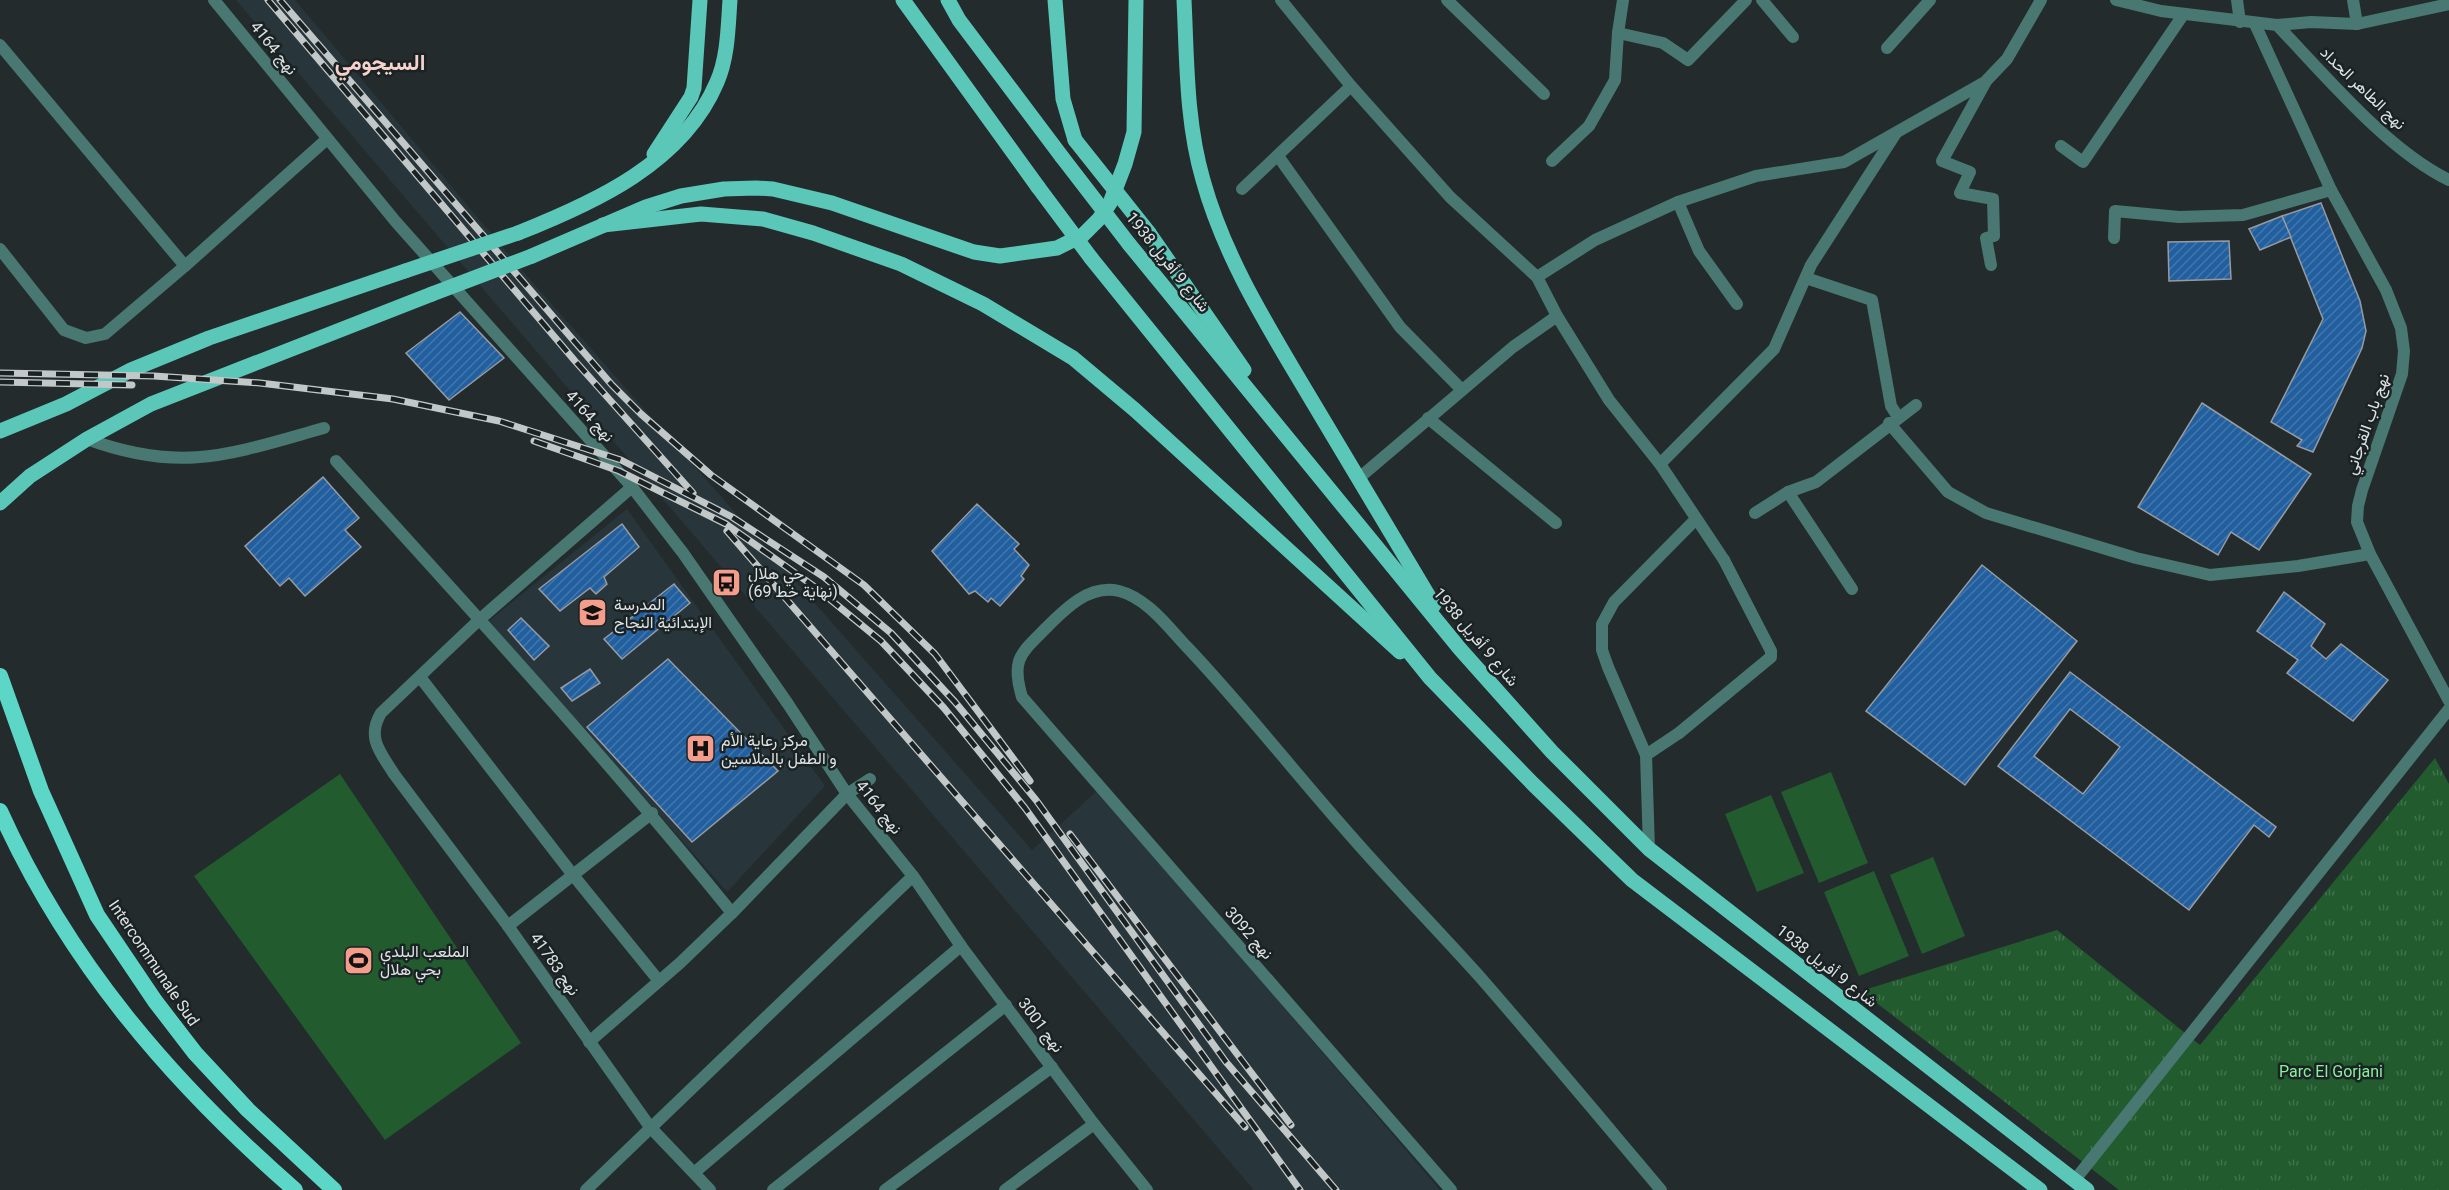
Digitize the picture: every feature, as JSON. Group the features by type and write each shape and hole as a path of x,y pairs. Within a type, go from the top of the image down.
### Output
{"highway":[{"name":"Intercommunale Sud","path":"0,676 41,791 97,915 155,1001 195,1053 248,1110 334,1190"},
{"path":"0,811 50,910 85,963 128,1020 187,1089 295,1190"}],"main road":[{"path":"648,164 691,97 694,88 698,61 700,0"},
{"path":"0,431 66,404 130,369 199,342 518,233 572,212 615,189 671,147 686,130 717,82 726,46 730,0"},
{"path":"903,0 1091,258 1430,678"},
{"name":"شارع 9 أفريل 1938","path":"948,0 959,20 1129,244 1460,649 1552,752 1649,849 2080,1185"},
{"path":"1047,0 1057,42"},
{"path":"1055,0 1064,105 1075,140 1149,233 1300,451"},
{"path":"0,503 30,476 87,439 150,404 532,256 646,207 681,196 724,189 773,189 832,204 974,252 999,256 1056,248 1083,235 1099,219 1110,202 1125,164 1134,132 1136,0"},
{"path":"1184,0 1194,140 1202,179 1220,232 1250,297 1460,649"},
{"path":"603,225 701,214 763,219 813,232 901,264 983,304 1073,358 1135,410 1356,614 1430,678 1533,784 1632,880 2040,1190"}],"street":[{"name":"نهج 4164","path":"214,0 396,222 632,487 690,562 847,794 914,876"},
{"path":"1281,0 1351,87 1450,197 1537,277 1557,316 1609,400 1660,464 1724,560 1771,651 1771,657 1679,733 1646,755"},
{"path":"1447,0 1544,94"},
{"path":"1552,161 1589,126 1616,80 1618,33 1623,0"},
{"path":"1618,33 1663,43 1688,60 1746,0"},
{"path":"1762,0 1793,37"},
{"path":"1887,48 1930,0"},
{"path":"1991,266 1986,238 1994,236 1993,199 1960,193 1970,172 1942,161 1985,82 2007,59 2042,0"},
{"path":"2116,0 2183,15 2277,25 2311,22 2357,24 2449,4"},
{"path":"2237,0 2240,22"},
{"path":"2353,0 2357,24"},
{"path":"2061,146 2083,162 2183,15"},
{"name":"نهج باب القرجاني","path":"2255,24 2331,190 2386,290 2401,328 2404,351 2402,374 2358,506 2357,522 2370,554 2449,700"},
{"name":"نهج الطاهر الحداد","path":"2277,25 2385,134 2422,165 2449,180"},
{"path":"0,45 185,266"},
{"path":"1537,277 1595,240 1678,202 1756,176 1844,162 1985,82"},
{"path":"1242,189 1351,87"},
{"path":"1660,464 1774,349 1806,278 1832,231 1896,132"},
{"path":"0,249 64,330 86,338 105,334 327,139"},
{"path":"1278,156 1400,327 1462,390"},
{"path":"2114,238 2115,211 2179,217 2243,215 2331,190"},
{"path":"1678,202 1699,251 1737,304"},
{"path":"1806,278 1872,300 1893,420 1948,492 1986,513 2136,558 2210,575 2298,566 2370,554"},
{"path":"1359,478 1514,347 1557,316"},
{"path":"1755,513 1788,492 1816,482 1893,420 1916,405"},
{"path":"1428,418 1556,523"},
{"path":"87,439 142,456 200,458 228,455 324,428"},
{"path":"336,461 652,813 732,913"},
{"path":"632,487 479,620 420,677 573,875 659,981"},
{"path":"1788,492 1852,589"},
{"path":"1649,849 1646,755 1602,650 1602,624 1614,602 1696,519"},
{"name":"نهج 3092","path":"1451,1190 1022,697 1017,680 1017,668 1023,651 1059,615 1082,597 1102,590 1119,591 1136,597 1155,613 1218,680 1345,829 1480,977 1661,1190"},
{"name":"نهج 41783","path":"420,677 381,713 375,724 374,731 380,751 394,774 508,926 650,1126 710,1190"},
{"path":"2080,1185 2449,709"},
{"path":"589,1042 732,913 847,794 870,779"},
{"path":"508,926 652,813"},
{"path":"586,1190 650,1126 914,876"},
{"name":"نهج 3001","path":"914,876 961,946 1142,1188"},
{"path":"695,1172 961,946"},
{"path":"773,1190 1006,1005"},
{"path":"885,1190 1052,1067"},
{"path":"1005,1190 1094,1124"}],"shaded area":[{"path":"236,0 295,0 520,268 1032,850 1098,790 1440,1190 1254,1190"},
{"name":"مركز رعاية الأم و الطفل بالملاسين","path":"627,509 825,786 727,892 489,621"}],"green space":[{"name":"Parc El Gorjani","path":"2435,758 2449,784 2449,1190 2119,1190 1861,991 2057,930 2200,1045"},
{"path":"1831,772 1868,863 1819,883 1781,792"},
{"name":"الملعب البلدي بحي هلال","path":"340,774 521,1043 385,1140 194,876"},
{"path":"1771,795 1804,873 1757,892 1725,814"},
{"path":"1933,857 1965,936 1922,954 1890,875"},
{"path":"1874,871 1909,956 1859,976 1824,892"}],"building":[{"path":"2321,203 2360,301 2366,331 2362,348 2313,452 2297,446 2302,440 2271,422 2323,319 2282,216"},
{"path":"2282,216 2291,237 2260,250 2249,229"},
{"path":"2229,241 2231,279 2169,281 2168,242"},
{"path":"460,312 504,358 449,400 406,353"},
{"path":"2202,403 2311,474 2259,550 2231,532 2218,555 2138,507"},
{"path":"323,477 359,518 345,530 361,547 305,596 289,578 280,586 245,546"},
{"path":"977,504 1019,544 1014,549 1029,565 1021,576 1024,579 1000,606 991,598 988,602 975,591 969,594 932,551"},
{"path":"622,524 639,547 604,577 607,584 596,594 590,588 560,611 539,589"},
{"path":"1982,565 2077,641 1965,785 1866,711"},
{"path":"674,584 690,603 622,659 604,639"},
{"path":"2284,592 2325,624 2311,646 2326,659 2341,644 2388,680 2353,721 2287,673 2298,660 2257,631"},
{"path":"521,618 549,646 534,660 508,630"},
{"path":"668,659 778,771 692,842 587,727"},
{"path":"590,669 600,683 572,701 561,688"},
{"path":"2070,672 2276,827 2269,837 2254,825 2189,910 1998,766","holes":["2070,709 2120,747 2083,794 2034,756"]}],"railway":[{"path":"268,0 575,361 693,493"},
{"path":"280,0 612,385 641,414 711,475 864,585 935,654 1030,781"},
{"path":"0,373 154,376 260,383 393,399 499,421 621,460 732,517 824,577 891,633 955,702 1036,800 1226,1062 1336,1190"},
{"path":"0,382 132,385"},
{"path":"534,441 619,471 726,524 815,587 881,641 944,708 1025,808 1300,1190"},
{"path":"727,531 1245,1127"},
{"path":"1070,834 1291,1125"}],"place":[{"name":"حي هلال (نهاية خط 69)","path":"727,582"},
{"name":"المدرسة الإبتدائية النجاح","path":"593,613"},
{"name":"مركز رعاية الأم و الطفل بالملاسين","path":"700,749"},
{"name":"الملعب البلدي بحي هلال","path":"359,960"}],"district":[{"name":"السيجومي","path":"380,62"}]}
